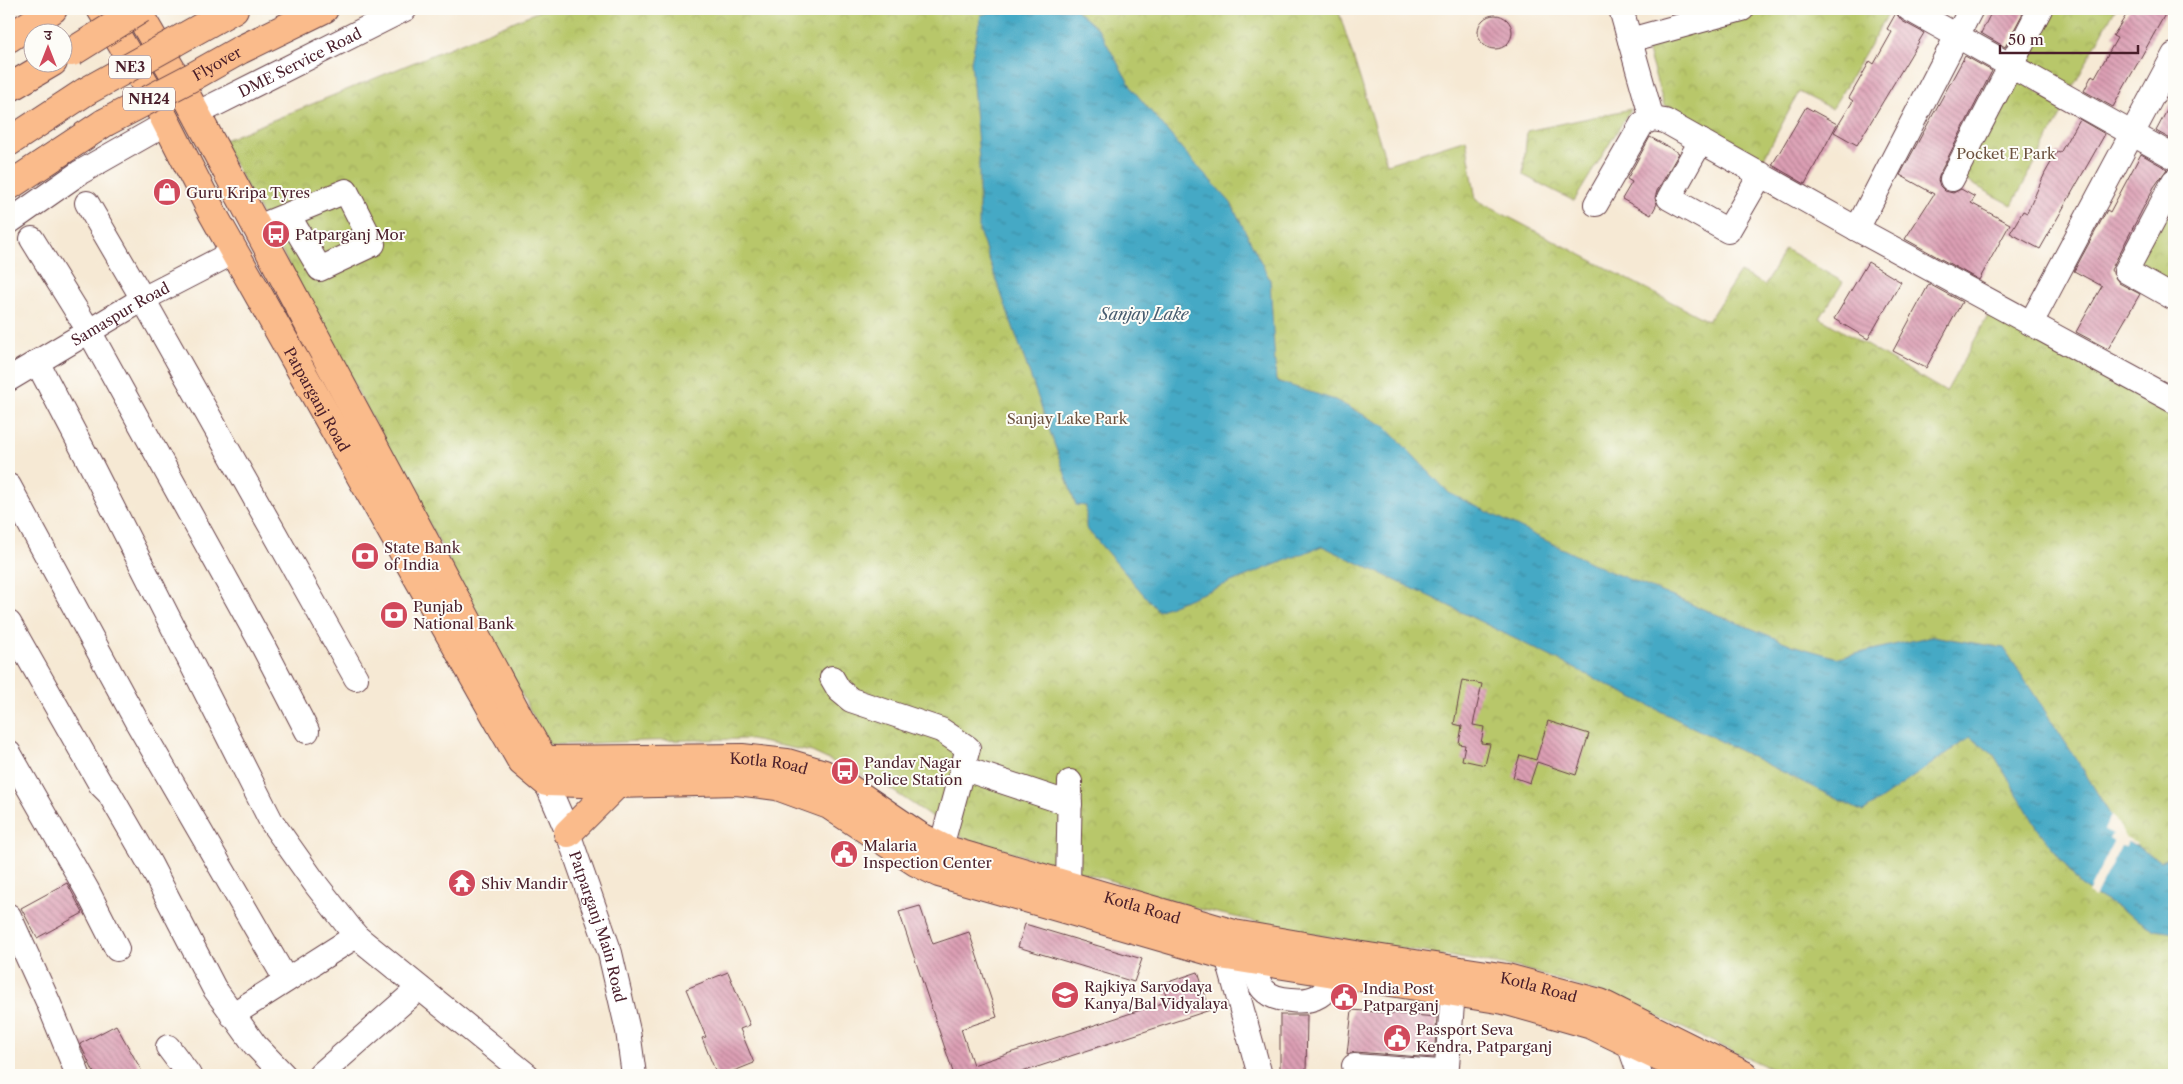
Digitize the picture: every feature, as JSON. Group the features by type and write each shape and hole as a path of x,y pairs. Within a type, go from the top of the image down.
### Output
{"main road":[{"path":"9,38 53,9"},
{"name":"Patparganj Road","path":"101,9 167,123 212,214 503,730 522,762 545,771"},
{"name":"Patparganj Road","path":"136,9 196,114 520,719 545,771"},
{"path":"72,51 141,9"},
{"name":"NE3","path":"9,142 85,92 234,9"},
{"name":"Flyover","path":"9,186 104,123 240,50 324,9"},
{"path":"9,88 36,72"},
{"name":"Kotla Road","path":"545,771 742,758 786,763 824,774 841,783 919,836 941,847 1234,934 1507,978 1600,1003 1744,1075"},
{"name":"Kotla Road","path":"545,771 617,784 737,781 777,786 829,805 916,862 939,873 1240,958 1504,1000 1592,1025 1697,1075"},
{"path":"568,833 617,784"}],"street":[{"name":"DME Service Road","path":"196,114 405,9"},
{"path":"1621,9 1652,119"},
{"path":"1630,40 1742,9"},
{"path":"1909,9 2174,157"},
{"path":"1856,229 1971,9"},
{"path":"1952,179 2040,9"},
{"path":"2031,323 2174,54"},
{"path":"1596,204 1642,124 1652,119 1665,121 1856,229 2174,401"},
{"path":"9,222 79,173 167,123"},
{"path":"1701,141 1669,198 1728,231 1761,174"},
{"path":"2174,181 2126,271 2174,298"},
{"path":"87,203 356,678"},
{"path":"255,225 265,224 288,215"},
{"path":"32,239 89,331 308,731"},
{"name":"Samaspur Road","path":"11,373 37,362 143,299 234,252"},
{"path":"37,362 271,821 317,886 356,936 527,1075"},
{"path":"9,486 137,722 286,980"},
{"path":"9,623 101,785 109,793 150,864 214,988 255,1045 284,1075"},
{"path":"832,678 838,690 851,700 941,730 968,748 941,847"},
{"path":"9,753 87,890 117,950"},
{"path":"962,768 1070,793 1068,886"},
{"name":"Patparganj Main Road","path":"545,771 610,953 628,1031 634,1075"},
{"path":"9,916 49,1004 78,1075"},
{"path":"232,1014 356,936"},
{"path":"1240,958 1260,1075"},
{"path":"320,1075 419,988"},
{"path":"1354,1066 1440,1072 1447,1066 1453,992"},
{"path":"1617,1012 1640,1075"},
{"path":"168,1047 189,1075"}],"green space":[{"name":"Sanjay Lake Park","path":"544,9 1338,9 1387,164 1466,139 1476,200 1708,321 1740,272 1765,285 1785,249 1843,282 1820,318 1946,392 1989,314 2174,401 2174,1075 1785,1075 1622,1000 1521,968 1312,934 1199,909 1112,881 966,839 887,787 812,752 746,739 549,745 222,141"},
{"path":"1760,9 1891,9 1832,109 1799,92 1764,158 1664,105 1645,42"},
{"path":"2046,9 2115,9 2072,89 2019,61"},
{"name":"Pocket E Park","path":"2012,77 2065,108 2012,205 1957,176"},
{"path":"1631,109 1574,201 1523,175 1527,131"},
{"path":"2174,191 2174,294 2130,269"}],"water":[{"name":"Sanjay Lake","path":"1001,9 1075,9 1099,30 1133,90 1183,150 1231,203 1270,280 1276,381 1335,400 1385,426 1449,493 1606,570 1795,646 1838,658 1932,636 2004,648 2082,768 2125,839 2161,861 2174,856 2174,933 2155,930 2081,886 2038,829 1994,755 1970,737 1863,812 1437,600 1322,546 1158,611 1086,528 1086,506 1076,505 979,231 979,158 971,61 981,15"}],"pier":[{"path":"2112,814 2126,837 2137,844 2128,841 2125,847 2121,846 2095,897 2088,893 2114,842 2109,839 2112,834 2104,830"}],"building":[{"path":"1993,9 2025,9 2005,47 1981,33"},
{"path":"2130,9 2168,9 2113,107 2084,91 2092,75 2095,77 2117,38 2113,36"},
{"path":"1896,13 1902,21 1924,33 1857,145 1834,132 1853,101 1849,98 1870,61 1874,64 1892,32 1887,29"},
{"path":"1495,15 1507,20 1512,32 1507,44 1495,49 1483,44 1478,32 1483,20"},
{"path":"1965,56 1992,71 1938,180 1940,186 1945,191 1953,193 1961,189 1975,197 1971,203 2010,224 1979,280 1905,239 1934,194 1900,175"},
{"path":"2174,97 2174,141 2156,131"},
{"path":"1806,107 1837,124 1805,184 1772,165"},
{"path":"2079,119 2105,134 2040,249 2010,233 2023,211 2027,213 2045,173 2057,152 2060,153"},
{"path":"1650,137 1679,153 1657,191 1655,198 1657,204 1651,215 1622,199 1632,182 1627,179"},
{"path":"2141,154 2167,169 2154,187 2111,270 2119,283 2140,294 2108,349 2076,332 2102,286 2074,271 2107,210 2110,212"},
{"path":"1868,262 1901,282 1868,339 1834,319"},
{"path":"1929,284 1962,302 1926,368 1893,351"},
{"path":"1462,680 1482,684 1473,725 1484,727 1481,743 1490,744 1485,765 1462,760 1465,745 1459,744 1462,726 1454,724"},
{"path":"1548,721 1589,734 1576,775 1537,762 1530,783 1513,777 1520,755 1536,760"},
{"path":"67,883 83,913 37,938 21,908"},
{"path":"920,906 933,944 969,932 997,1017 961,1029 973,1065 1177,998 1166,995 1162,984 1198,972 1210,1010 1013,1075 952,1075 953,1072 899,912"},
{"path":"1025,924 1142,959 1134,982 1018,947"},
{"path":"728,972 750,1025 740,1029 754,1063 724,1075 717,1075 702,1038 706,1037 686,989"},
{"name":"Passport Seva Kendra, Patparganj","path":"1352,1010 1437,1017 1434,1058 1355,1052 1347,1054"},
{"path":"1280,1015 1307,1015 1306,1075 1280,1075"},
{"path":"116,1025 144,1075 95,1075 80,1044"}],"place":[{"name":"Guru Kripa Tyres","path":"167,192"},
{"name":"Patparganj Mor","path":"276,234"},
{"name":"State Bank of India","path":"365,556"},
{"name":"Punjab National Bank","path":"394,615"},
{"name":"Pandav Nagar Police Station","path":"845,771"},
{"name":"Malaria Inspection Center","path":"844,854"},
{"name":"Shiv Mandir","path":"462,883"},
{"name":"Rajkiya Sarvodaya Kanya/Bal Vidyalaya","path":"1065,995"},
{"name":"India Post Patparganj","path":"1344,997"},
{"name":"Passport Seva Kendra, Patparganj","path":"1397,1038"}]}
